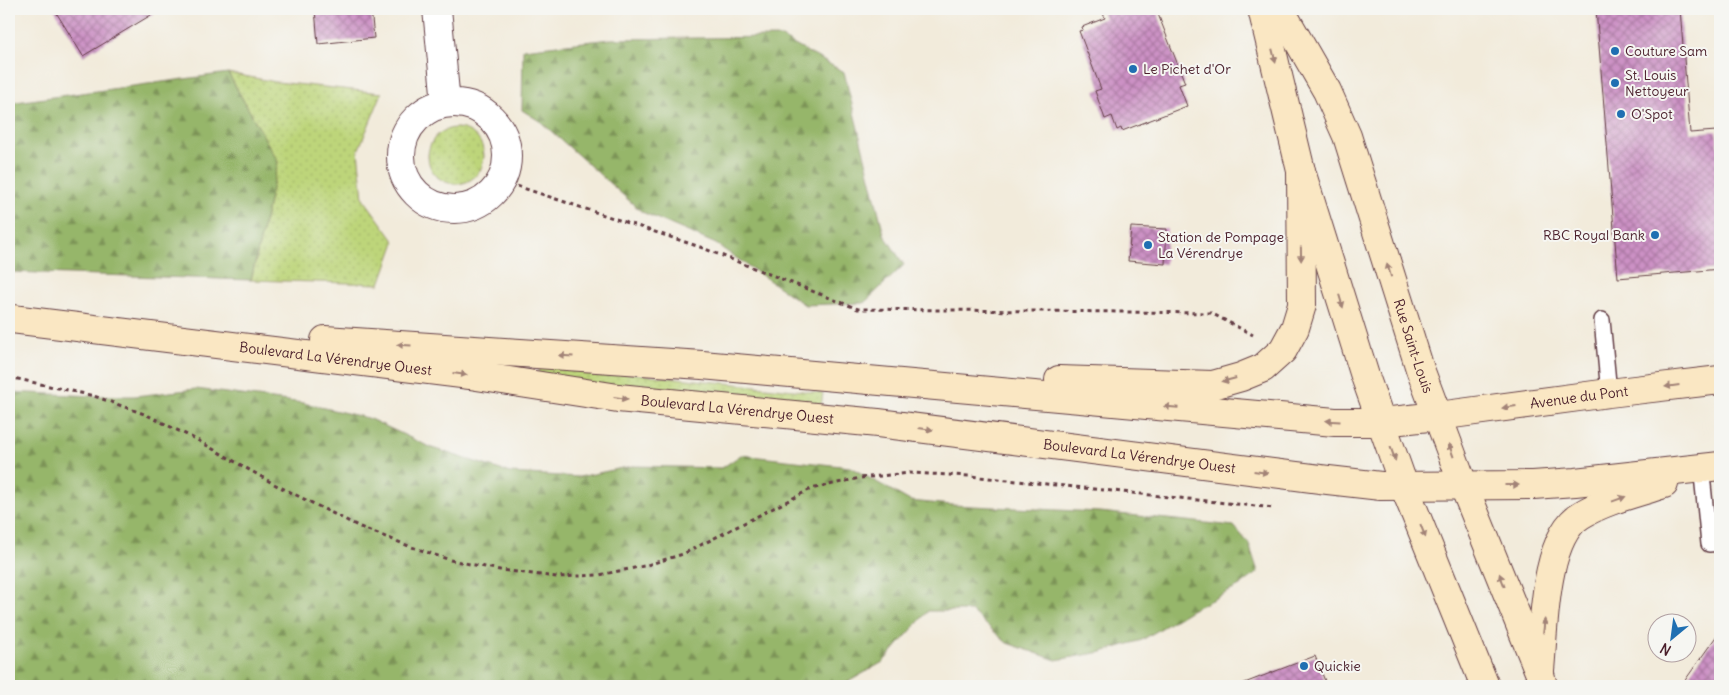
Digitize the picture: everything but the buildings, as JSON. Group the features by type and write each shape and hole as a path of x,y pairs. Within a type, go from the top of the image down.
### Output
{"main road":[{"path":"1262,9 1301,171 1365,376 1404,486 1484,686"},
{"name":"Rue Saint-Louis","path":"1280,9 1327,91 1347,136 1420,369 1463,484 1541,680"},
{"path":"702,365 1213,385 1241,377 1263,368 1283,350 1295,328 1302,305 1301,171"},
{"name":"Boulevard La Vérendrye Ouest","path":"11,318 702,365 1335,422 1382,422 1438,416"},
{"name":"Boulevard La Vérendrye Ouest","path":"11,318 470,375 618,398 878,423 1328,480 1381,486 1463,484"},
{"name":"Avenue du Pont","path":"1438,416 1720,380"},
{"path":"1463,484 1533,485 1714,470"},
{"path":"1541,680 1550,568 1559,541 1569,526 1580,515 1602,505 1714,470"}],"street":[{"path":"437,9 446,103"},
{"path":"446,103 463,103 479,109 492,118 502,132 507,148 507,165 502,181 491,195 475,206 458,210 439,208 423,200 410,188 402,171 400,153 404,135 414,120 429,108 446,103"}],"lane":[{"path":"1602,320 1609,393"},
{"path":"1714,470 1709,544 1720,543"}],"path":[{"path":"502,181 700,247 858,310 1211,313 1259,338"},
{"path":"9,377 94,396 147,415 199,441 274,484 360,527 408,546 450,560 500,570 557,577 599,574 644,566 683,554 811,489 860,478 910,473 970,476 1274,508"}],"green space":[{"path":"780,37 844,72 884,234 904,265 864,303 805,305 716,244 642,212 541,122 522,110 523,49 610,39"},
{"path":"228,73 276,82 382,93 358,151 363,198 395,242 380,284 251,280 278,162"},
{"path":"228,73 278,162 251,280 9,272 9,103"},
{"path":"450,128 462,128 472,132 480,140 484,156 480,172 472,180 462,184 450,184 440,180 432,172 428,162 428,150 432,140 440,132"},
{"path":"540,364 823,393 821,406 536,382"},
{"path":"196,389 303,403 368,418 432,448 510,473 579,477 632,466 722,468 741,455 850,467 910,501 951,505 1100,512 1234,526 1249,544 1258,572 1240,586 1191,610 1142,640 1102,652 1056,660 1007,643 971,611 928,611 883,662 841,686 9,686 9,392 135,396"}],"place":[{"name":"Couture Sam","path":"1615,51"},
{"name":"Le Pichet d'Or","path":"1133,69"},
{"name":"St. Louis Nettoyeur","path":"1615,83"},
{"name":"O'Spot","path":"1621,114"},
{"name":"RBC Royal Bank","path":"1655,235"},
{"name":"Station de Pompage La Vérendrye","path":"1148,245"},
{"name":"Quickie","path":"1304,666"}]}
